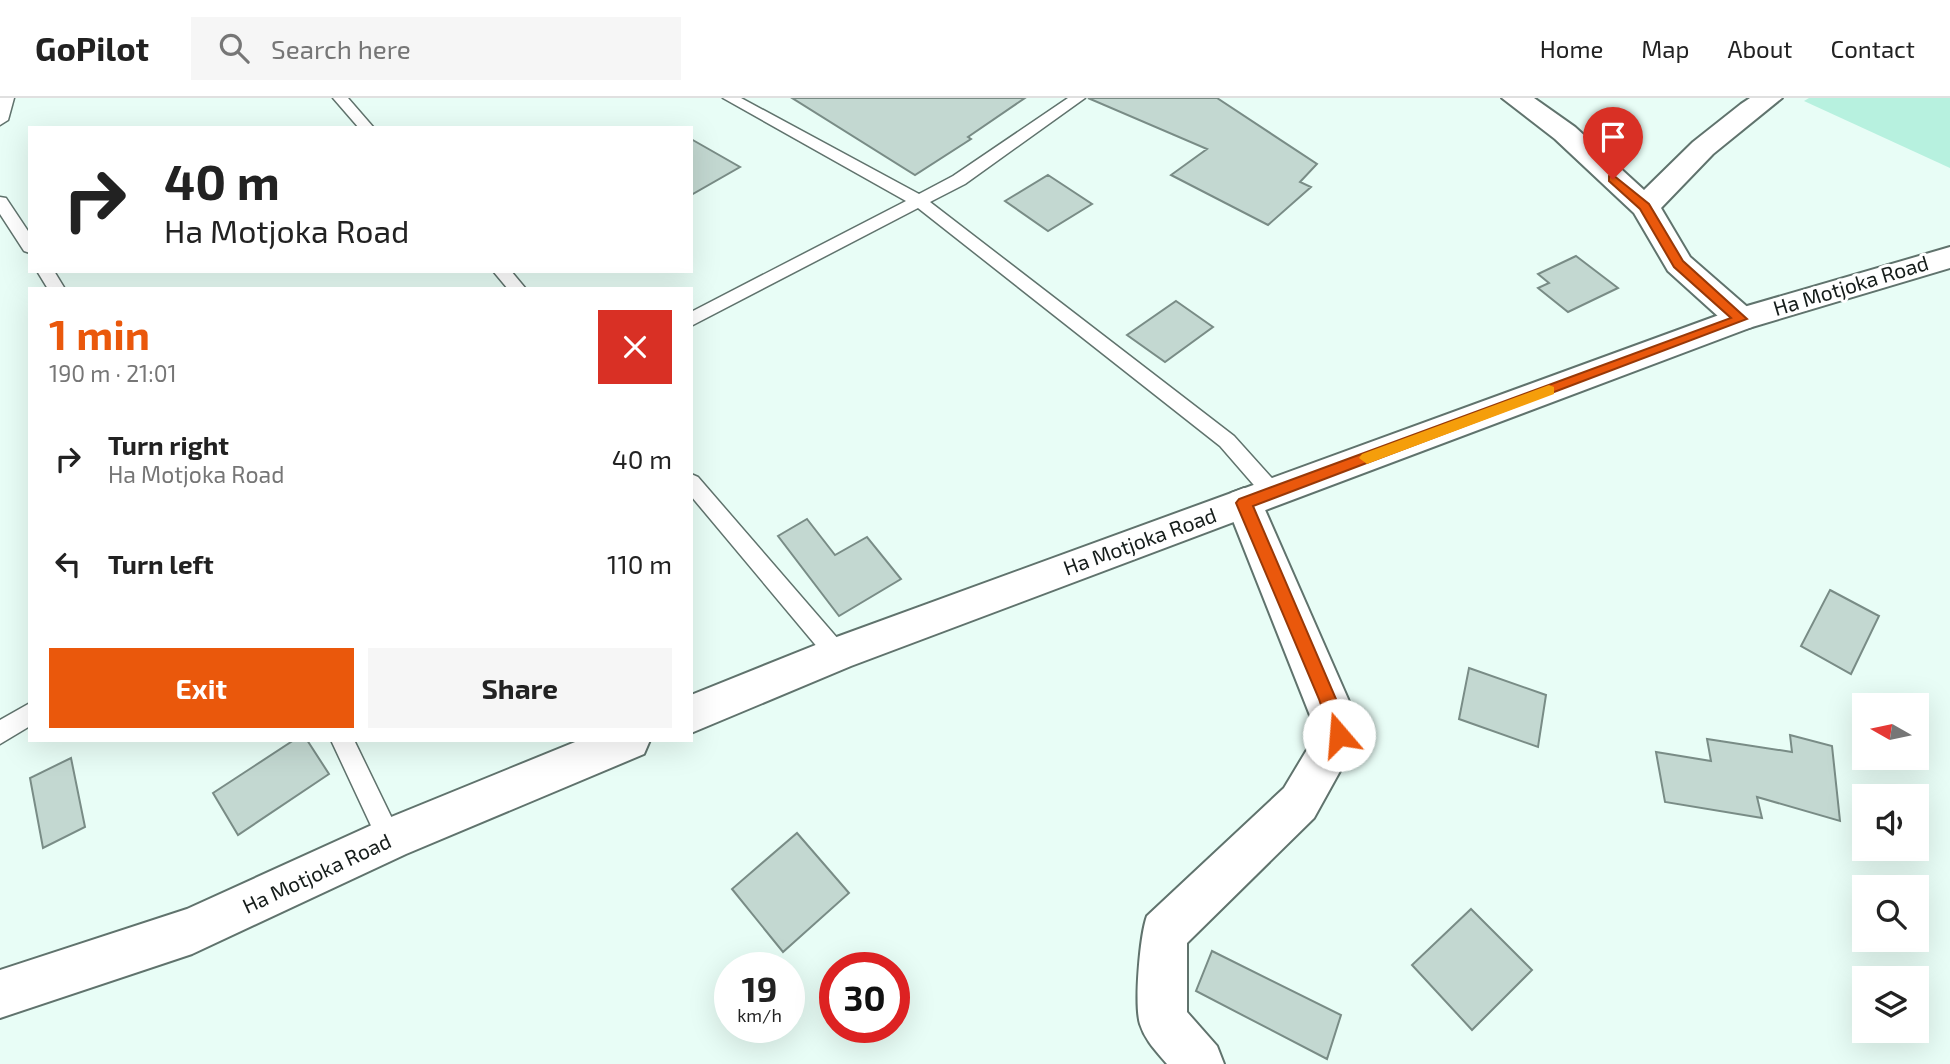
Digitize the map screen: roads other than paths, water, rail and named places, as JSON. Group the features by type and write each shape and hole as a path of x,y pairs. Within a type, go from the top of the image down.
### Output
{"street":[{"path":"1516,98 1565,133 1645,207 1679,264 1741,319"},
{"path":"1645,207 1676,172 1748,110 1768,98"},
{"name":"Ha Motjoka Road","path":"693,713 837,654 1741,319 1950,257"},
{"path":"1199,1064 1163,1021 1164,933 1299,803 1339,735 1259,498"},
{"name":"Ha Motjoka Road","path":"0,994 192,932 390,839 624,742"}],"lane":[{"path":"0,120 7,98"},
{"path":"340,98 365,126"},
{"path":"730,98 920,202 1227,441 1259,498"},
{"path":"693,319 959,180 1078,98"},
{"path":"0,202 28,244"},
{"path":"503,273 516,287"},
{"path":"693,484 837,654"},
{"path":"0,733 28,714"},
{"path":"343,742 390,839"}]}
